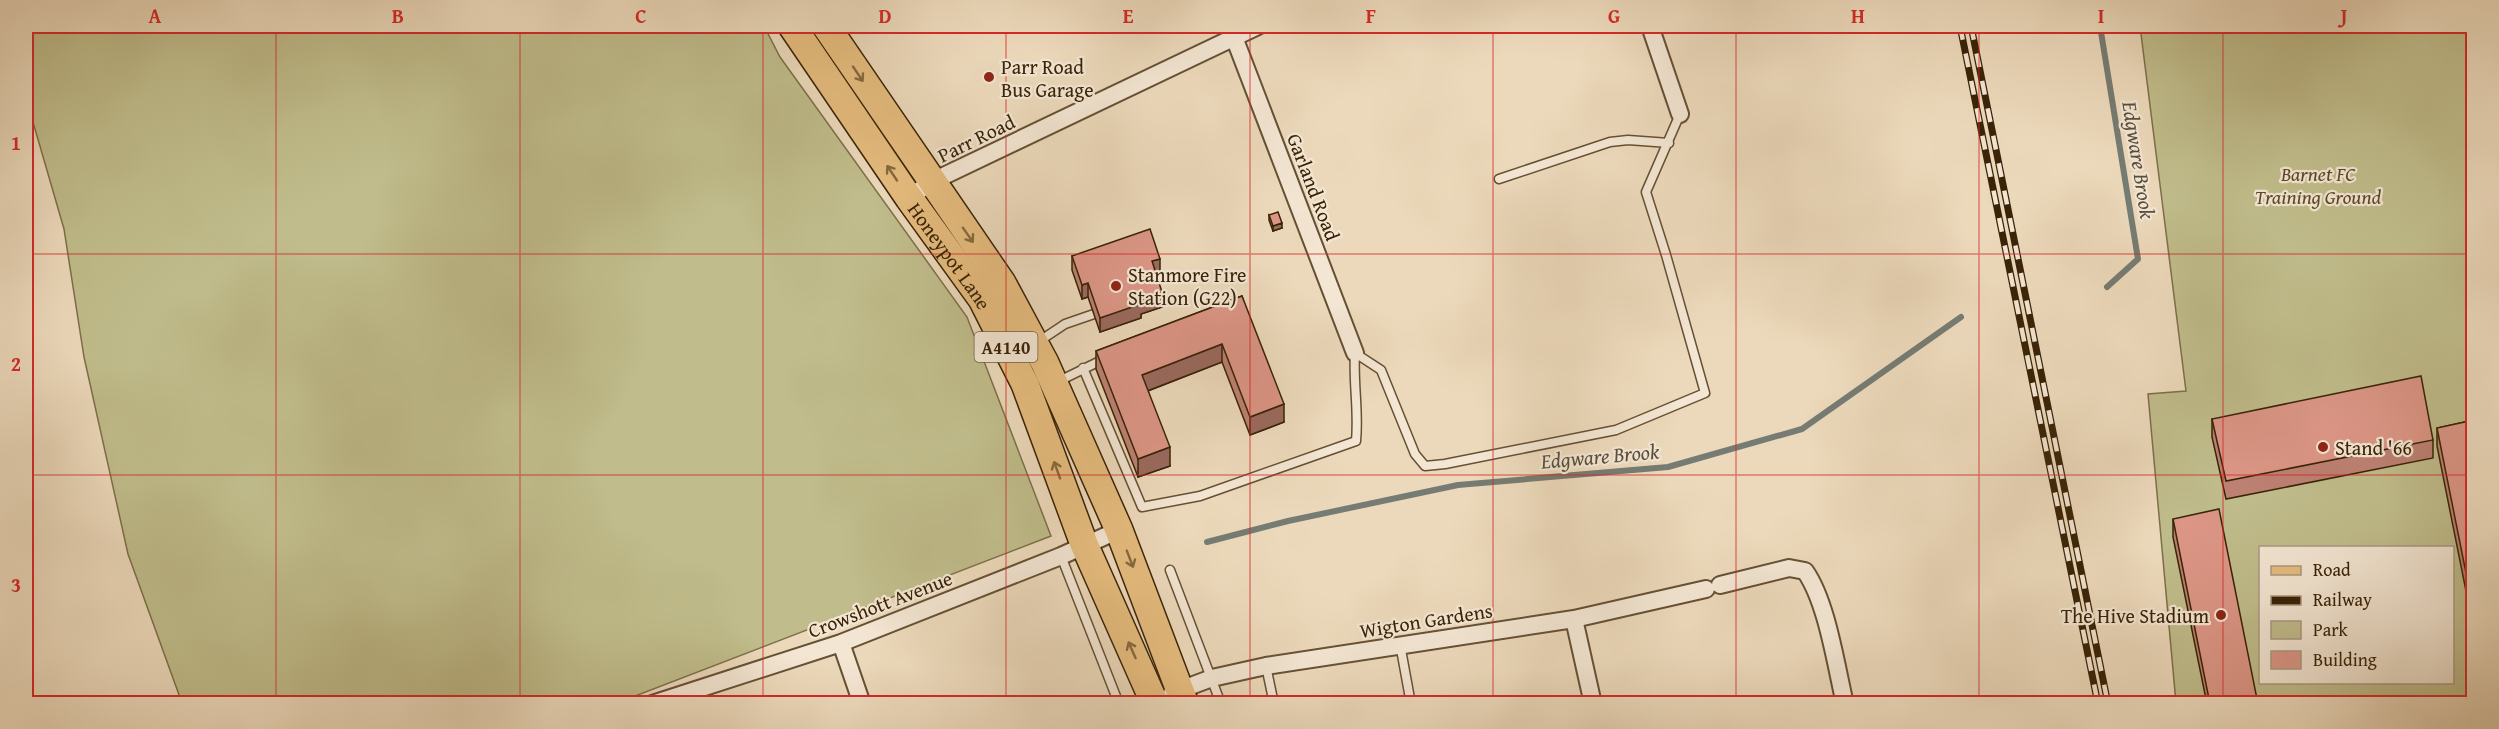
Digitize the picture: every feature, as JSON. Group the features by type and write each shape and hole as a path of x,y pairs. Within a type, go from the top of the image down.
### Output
{"main road":[{"name":"Honeypot Lane","path":"792,26 1042,389 1119,530 1183,697"},
{"name":"Honeypot Lane","path":"826,26 1002,283 1035,344 1072,550 1155,702"}],"street":[{"name":"Parr Road","path":"909,198 931,182 1258,26"},
{"path":"1650,26 1680,114"},
{"name":"Garland Road","path":"1234,37 1355,353"},
{"name":"Crowshott Avenue","path":"652,704 842,643 1119,530"},
{"name":"Wigton Gardens","path":"1155,702 1183,697 1212,678 1266,666 1574,619 1789,568 1805,572 1813,582 1845,704"},
{"path":"1574,619 1593,704"},
{"path":"842,643 862,704"}],"lane":[{"path":"1083,368 1143,507 1200,496 1356,441 1359,414 1353,381 1355,353 1381,370 1415,454 1425,466 1445,465 1616,430 1704,393 1646,192 1680,114"},
{"path":"1499,179 1610,142 1628,140 1669,143"},
{"path":"1035,344 1065,324 1094,314"},
{"path":"1042,389 1102,360"},
{"path":"1072,550 1119,704"},
{"path":"1170,570 1221,704"},
{"path":"1400,644 1411,704"},
{"path":"1266,666 1274,704"}],"green space":[{"path":"26,26 764,26 780,57 967,317 1051,536 617,703 182,703 128,554 84,357 64,229 26,98"},
{"name":"Barnet FC Training Ground","path":"2140,26 2473,26 2473,703 2176,703 2148,394 2186,391"}],"building":[{"path":"1278,212 1282,223 1273,226 1269,215"},
{"name":"Stanmore Fire Station (G22)","path":"1150,229 1160,259 1152,261 1162,292 1139,301 1141,304 1100,318 1088,283 1082,285 1072,256"},
{"path":"1242,296 1284,404 1250,417 1222,344 1142,375 1170,447 1138,459 1096,351"},
{"name":"Stand '66","path":"2421,376 2433,440 2226,481 2212,419"},
{"path":"2474,420 2474,613 2437,428"},
{"path":"2219,509 2258,704 2210,704 2173,519"}],"waterway":[{"name":"Edgware Brook","path":"2100,26 2138,259 2107,287"},
{"name":"Edgware Brook","path":"1207,542 1288,521 1458,485 1668,467 1802,429 1961,317"}],"railway":[{"path":"1960,26 2098,704"},
{"path":"1971,26 2108,704"}],"place":[{"name":"Parr Road Bus Garage","path":"989,77"},
{"name":"Stanmore Fire Station (G22)","path":"1116,286"},
{"name":"Stand '66","path":"2323,447"},
{"name":"The Hive Stadium","path":"2221,615"}]}
